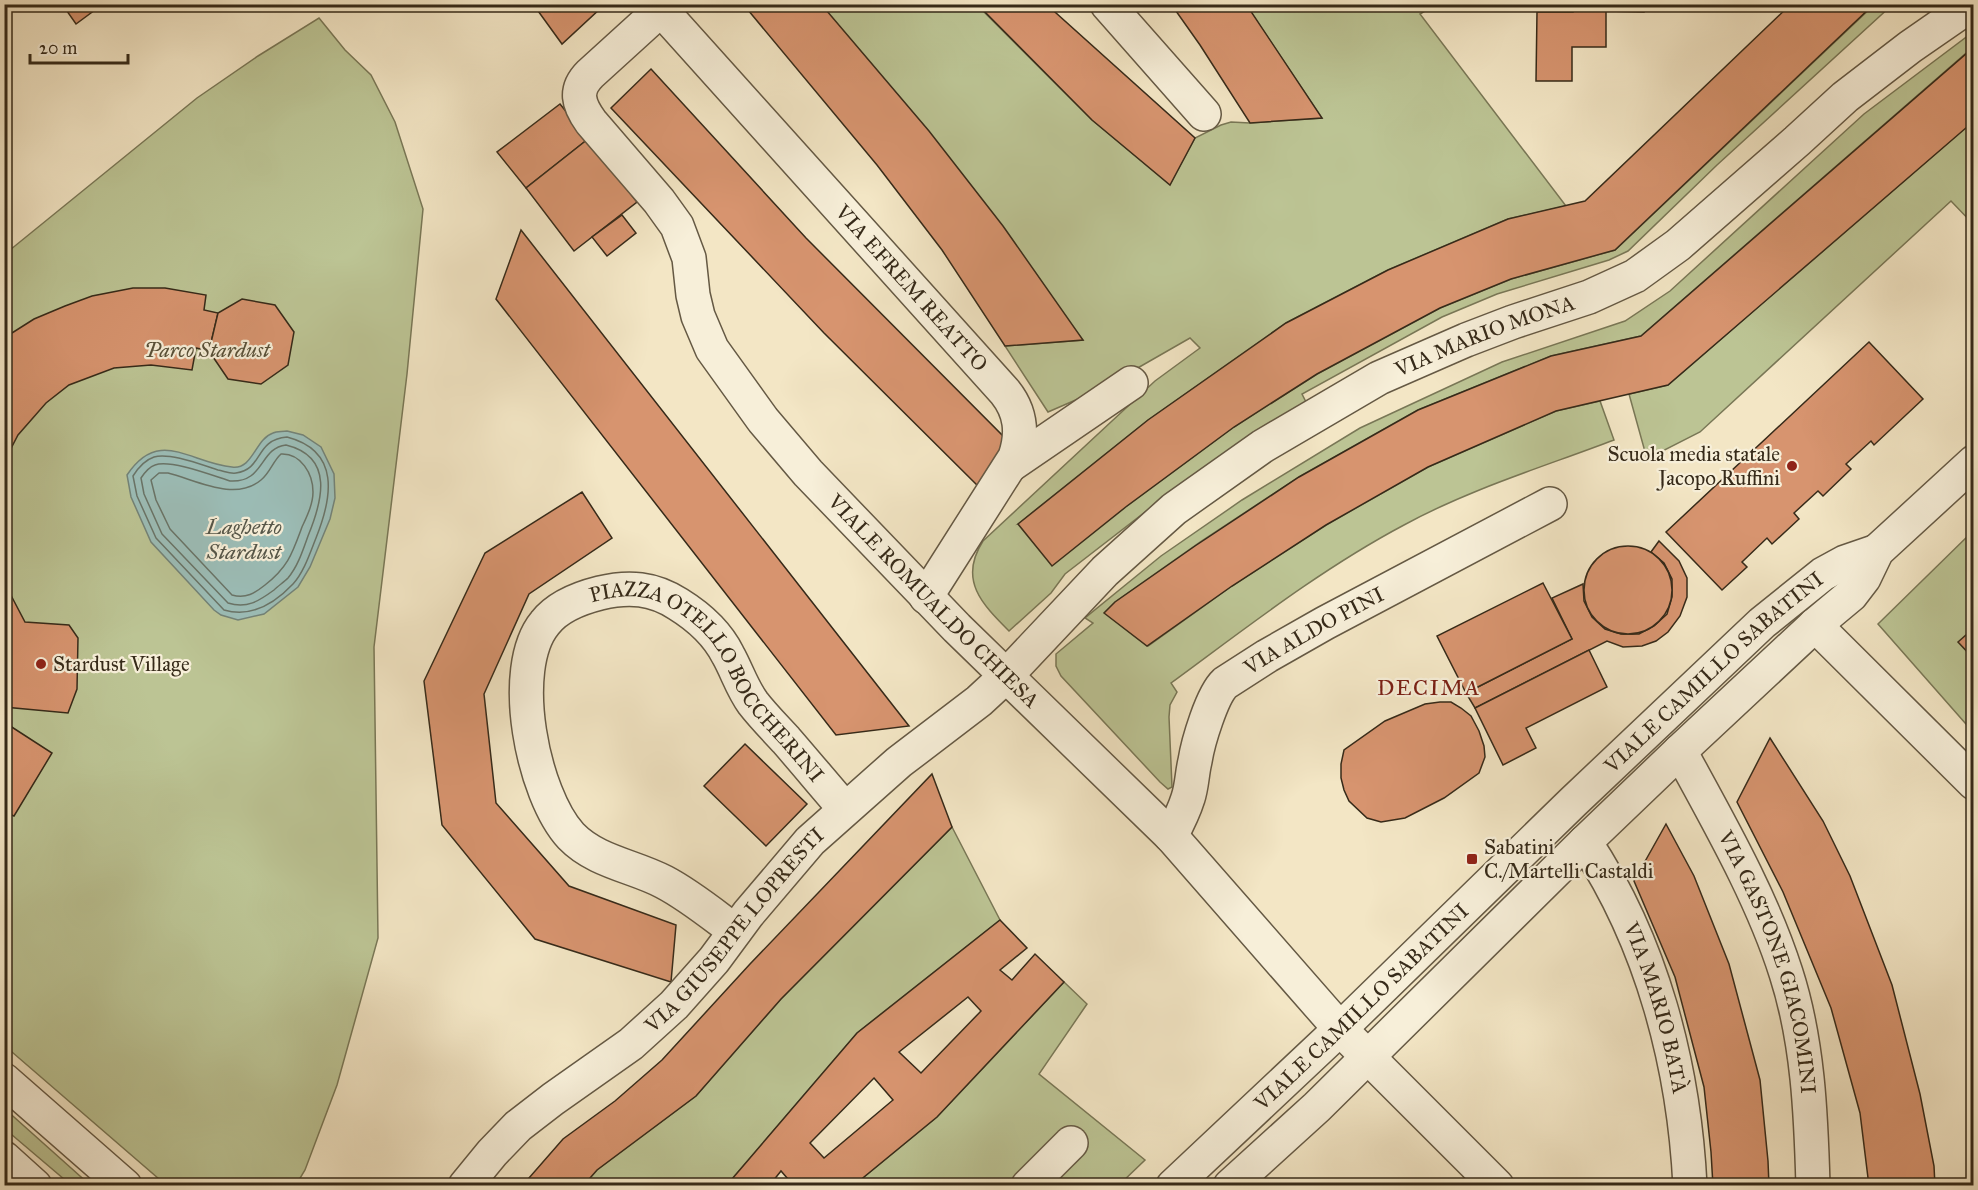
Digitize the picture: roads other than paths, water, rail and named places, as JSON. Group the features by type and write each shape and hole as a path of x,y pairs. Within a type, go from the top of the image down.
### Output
{"street":[{"path":"1107,4 1204,114"},
{"name":"VIA MARIO MONA","path":"1006,676 1131,547 1174,509 1241,461 1379,378 1457,344 1513,322 1589,297 1635,276 1678,245 1845,97 1903,52 1972,4"},
{"name":"VIALE ROMUALDO CHIESA","path":"661,6 584,80 579,94 586,116 659,201 677,226 689,258 698,316 717,357 756,411 808,474 926,597 1171,836 1340,1029 1497,1185"},
{"name":"VIA EFREM REATTO","path":"661,6 1010,399 1020,426 1018,448 1011,465 926,597"},
{"path":"1011,465 1131,383"},
{"name":"VIALE CAMILLO SABATINI","path":"1230,1185 1317,1107 1680,750 1815,625 1851,595 1864,578 1877,551 1974,462"},
{"name":"VIA ALDO PINI","path":"1171,836 1189,797 1195,760 1211,706 1219,688 1267,656 1325,623 1550,504"},
{"name":"VIALE CAMILLO SABATINI","path":"1173,1185 1340,1029 1573,802 1762,623 1823,574 1845,562 1877,551"},
{"name":"PIAZZA OTELLO BOCCHERINI","path":"735,931 665,883 592,852 572,836 564,826 550,801 535,757 526,706 530,656 545,623 570,604 612,590 626,588 649,591 678,603 705,623 715,634 724,646 752,702 845,809"},
{"path":"1815,625 1974,783"},
{"name":"VIA GIUSEPPE LOPRESTI","path":"465,1185 518,1126 631,1044 674,1005 714,960 735,931 810,841 899,762 969,709 1006,676"},
{"name":"VIA GASTONE GIACOMINI","path":"1680,750 1762,911 1786,973 1796,1010 1806,1073 1813,1185"},
{"name":"VIA MARIO BATÀ","path":"1585,842 1607,877 1624,912 1644,958 1657,997 1681,1097 1690,1185"},
{"path":"4,1080 125,1185"},
{"path":"1028,1185 1071,1143"},
{"path":"4,1158 34,1185"}],"water":[{"name":"Laghetto Stardust","path":"287,431 303,435 321,447 334,474 335,498 330,519 310,567 298,587 264,614 238,620 221,615 151,542 131,497 127,475 139,461 151,453 163,450 217,464 239,467 245,464 267,436 275,432"}],"place":[{"name":"Scuola media statale Jacopo Ruffini","path":"1792,466"},
{"name":"Stardust Village","path":"41,664"},
{"name":"Sabatini C./Martelli Castaldi","path":"1472,859"}],"district":[{"name":"DECIMA","path":"1429,687"}],"park label":[{"name":"Parco Stardust","path":"207,350"}]}
